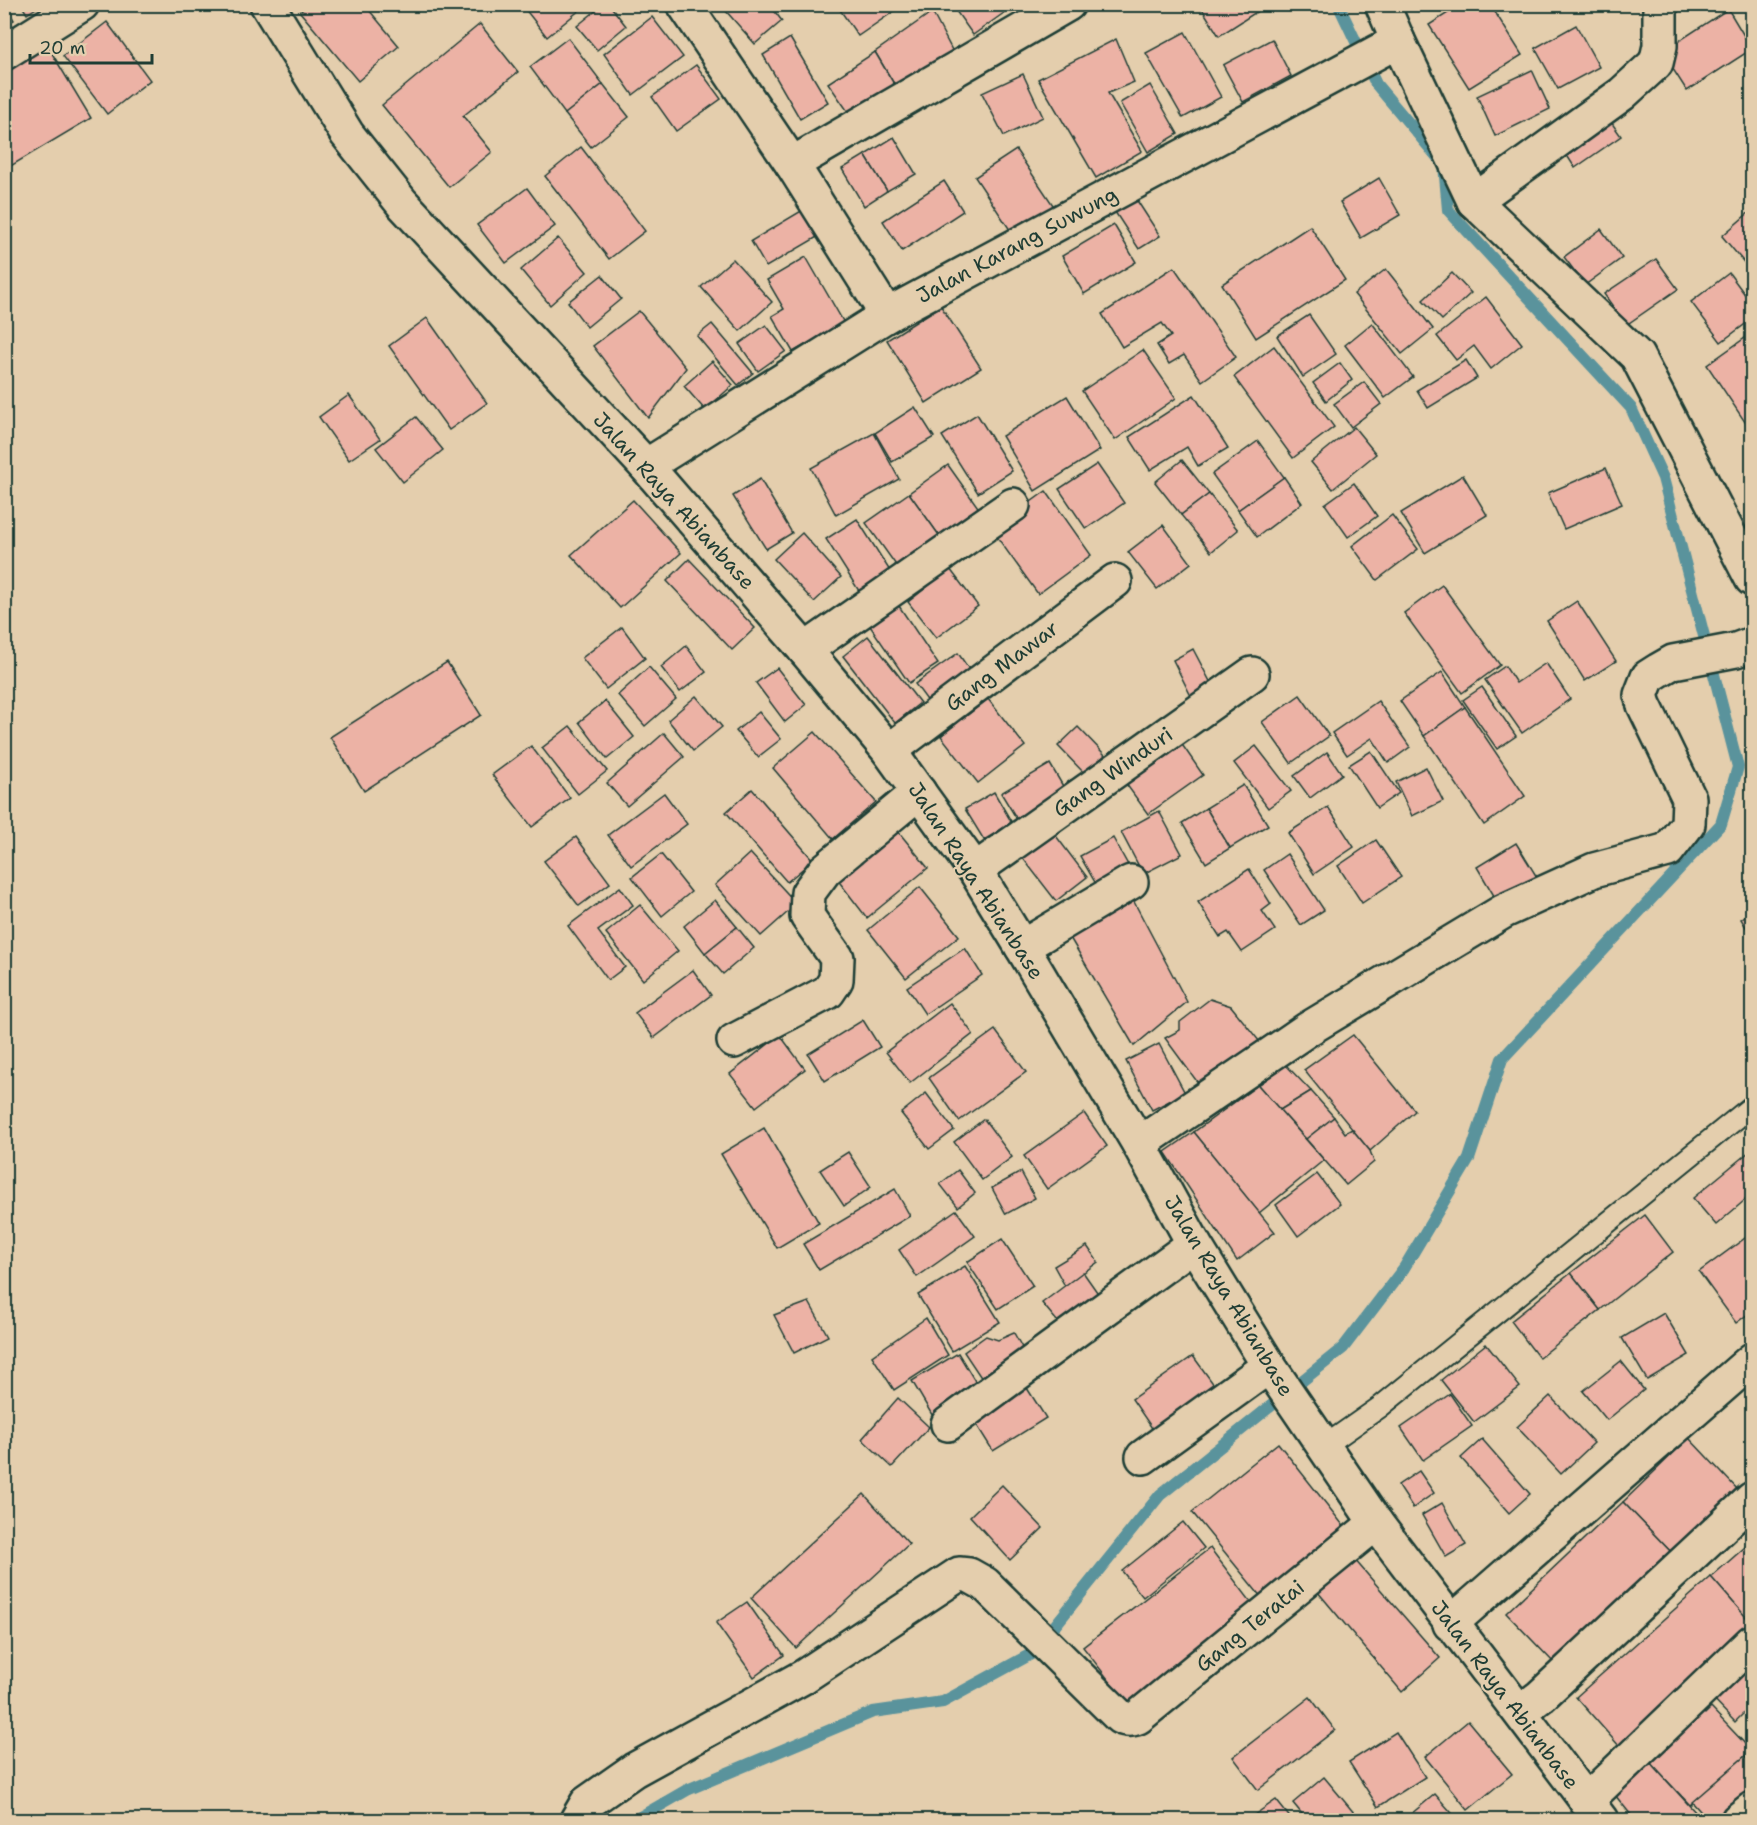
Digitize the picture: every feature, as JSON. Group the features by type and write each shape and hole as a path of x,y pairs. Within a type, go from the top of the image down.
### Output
{"street":[{"path":"4,53 82,4"},
{"name":"Jalan Raya Abianbase","path":"267,4 347,134 402,203 646,466 889,751 975,870 1139,1144 1194,1244 1271,1370 1376,1523 1593,1811"},
{"path":"684,4 792,164 887,315"},
{"path":"792,164 1068,4"},
{"path":"1382,4 1386,47 1474,201 1637,356 1752,579"},
{"path":"1474,201 1622,94 1656,63 1660,46 1660,4"},
{"name":"Jalan Karang Suwung","path":"646,466 887,315 1386,47"},
{"path":"805,650 1013,505"},
{"name":"Gang Mawar","path":"889,751 1116,581"},
{"path":"1139,1144 1308,1029 1504,911 1594,870 1668,850 1688,824 1689,798 1641,695 1648,677 1673,662 1744,647"},
{"name":"Gang Winduri","path":"975,870 1252,674"},
{"path":"734,1041 828,992 836,980 837,958 807,916 808,893 825,870 919,792"},
{"path":"1022,947 1131,882"},
{"path":"948,1424 1194,1244"},
{"path":"1450,1624 1752,1360"},
{"path":"1143,1457 1271,1370"},
{"path":"1520,1712 1541,1696 1752,1500"},
{"name":"Gang Teratai","path":"577,1821 587,1803 634,1770 803,1677 959,1574 969,1575 985,1584 1120,1717 1127,1720 1138,1717 1376,1523"},
{"path":"1593,1811 1752,1642"},
{"path":"1738,1821 1752,1809"}],"lane":[{"path":"1316,1435 1380,1407 1752,1106"}],"building":[{"path":"4,4 14,20 4,25"},
{"path":"21,4 42,4 27,14"},
{"path":"308,4 364,4 399,46 358,81 300,12"},
{"path":"521,4 587,4 547,37"},
{"path":"604,4 609,4 626,26 597,50 577,26"},
{"path":"731,4 769,4 782,21 755,44 725,10"},
{"path":"836,4 898,4 900,7 858,36"},
{"path":"951,4 1014,4 1015,5 973,35"},
{"path":"1199,4 1262,4 1264,7 1219,36"},
{"path":"1462,4 1490,4 1522,55 1469,88 1429,25"},
{"path":"1728,9 1752,49 1687,91 1662,52"},
{"path":"932,12 954,54 897,89 875,52"},
{"path":"652,17 683,57 633,95 604,54"},
{"path":"107,22 150,80 107,114 63,56"},
{"path":"480,24 518,72 463,116 492,152 449,187 382,105"},
{"path":"1576,25 1599,67 1558,89 1535,48"},
{"path":"1185,32 1221,97 1183,118 1146,53"},
{"path":"568,38 603,84 565,114 530,67"},
{"path":"790,38 828,102 800,119 763,55"},
{"path":"1116,39 1134,82 1108,93 1142,151 1096,178 1038,79"},
{"path":"1272,39 1291,76 1243,102 1223,65"},
{"path":"47,45 91,118 4,170 4,70"},
{"path":"875,52 897,89 849,113 828,83"},
{"path":"696,65 721,99 676,131 652,97"},
{"path":"1532,70 1550,109 1495,136 1477,96"},
{"path":"1023,74 1043,117 1004,136 982,93"},
{"path":"603,84 629,117 591,147 565,114"},
{"path":"1150,85 1178,134 1148,152 1120,103"},
{"path":"1604,112 1621,136 1575,168 1559,143"},
{"path":"894,137 916,174 887,191 865,155"},
{"path":"581,147 645,231 609,259 545,176"},
{"path":"1016,150 1055,208 1014,236 975,177"},
{"path":"865,155 887,191 864,206 842,169"},
{"path":"1379,178 1400,215 1361,238 1340,202"},
{"path":"944,181 963,211 902,251 883,221"},
{"path":"527,188 555,226 506,263 477,225"},
{"path":"1136,199 1160,236 1139,249 1115,212"},
{"path":"803,210 819,236 766,267 751,241"},
{"path":"1752,210 1752,272 1722,236"},
{"path":"1114,225 1136,262 1084,294 1062,256"},
{"path":"1310,226 1345,280 1256,338 1222,284"},
{"path":"1601,229 1622,258 1585,285 1564,257"},
{"path":"558,238 587,272 550,305 521,270"},
{"path":"806,257 844,323 793,352 772,316 784,309 767,280"},
{"path":"733,259 772,302 740,331 701,287"},
{"path":"1656,259 1678,289 1626,325 1604,294"},
{"path":"1174,267 1236,357 1202,381 1184,355 1169,364 1157,345 1171,336 1162,323 1122,347 1102,314"},
{"path":"1386,269 1433,329 1402,354 1354,294"},
{"path":"1452,273 1471,293 1442,320 1423,300"},
{"path":"1729,273 1752,304 1752,319 1721,342 1691,302"},
{"path":"602,275 621,299 587,327 568,302"},
{"path":"1486,297 1522,344 1491,369 1474,346 1456,360 1437,336"},
{"path":"941,306 981,368 926,403 887,340"},
{"path":"639,311 686,368 648,418 593,346"},
{"path":"1309,315 1336,354 1303,377 1277,336"},
{"path":"427,318 487,403 449,430 389,346"},
{"path":"1372,323 1413,377 1385,398 1345,345"},
{"path":"712,324 753,373 738,385 697,336"},
{"path":"766,325 786,351 758,371 739,344"},
{"path":"1752,333 1752,421 1747,425 1707,365"},
{"path":"1274,346 1334,427 1293,458 1234,377"},
{"path":"1143,350 1176,398 1115,440 1082,391"},
{"path":"1466,360 1477,378 1428,408 1417,390"},
{"path":"712,361 733,385 705,410 684,386"},
{"path":"1340,363 1352,380 1326,401 1313,383"},
{"path":"1364,382 1381,404 1351,427 1334,404"},
{"path":"349,395 380,439 349,460 319,417"},
{"path":"1194,395 1228,448 1198,466 1187,447 1150,470 1129,437"},
{"path":"1067,396 1100,450 1035,491 1002,436"},
{"path":"915,407 934,437 892,462 875,433"},
{"path":"977,414 1012,471 978,493 942,436"},
{"path":"416,417 443,450 403,482 376,448"},
{"path":"1354,427 1376,454 1333,489 1311,462"},
{"path":"874,433 899,479 836,515 811,468"},
{"path":"1258,441 1284,477 1238,510 1212,474"},
{"path":"1182,460 1209,494 1181,515 1155,482"},
{"path":"1097,464 1124,503 1086,529 1059,489"},
{"path":"948,465 980,510 941,538 909,493"},
{"path":"1606,468 1622,504 1564,529 1548,493"},
{"path":"1463,475 1487,515 1425,553 1401,513"},
{"path":"1284,477 1302,503 1257,537 1238,510"},
{"path":"760,479 792,533 766,549 733,496"},
{"path":"1354,483 1377,516 1348,537 1325,504"},
{"path":"1046,491 1091,555 1038,594 992,530"},
{"path":"909,493 941,538 898,568 866,523"},
{"path":"1209,494 1238,530 1211,552 1181,515"},
{"path":"633,500 681,553 620,608 571,555"},
{"path":"1392,515 1418,549 1377,580 1352,546"},
{"path":"857,519 890,571 859,591 826,539"},
{"path":"1163,525 1191,563 1157,589 1128,552"},
{"path":"802,533 841,577 814,602 774,559"},
{"path":"689,559 755,628 732,650 667,581"},
{"path":"950,569 978,606 936,638 908,602"},
{"path":"1442,585 1500,665 1462,693 1404,613"},
{"path":"1577,601 1616,661 1585,681 1547,621"},
{"path":"899,606 938,664 909,683 870,626"},
{"path":"622,627 645,658 606,689 582,658"},
{"path":"868,636 920,703 895,723 843,656"},
{"path":"686,646 706,672 680,692 661,667"},
{"path":"1193,649 1215,691 1194,702 1173,660"},
{"path":"958,653 977,681 935,711 915,684"},
{"path":"447,662 481,715 364,791 330,737"},
{"path":"1546,663 1570,699 1522,733 1485,680 1505,666 1516,683"},
{"path":"649,667 676,699 645,726 618,695"},
{"path":"777,668 806,705 785,722 756,683"},
{"path":"1442,672 1465,707 1424,736 1400,701"},
{"path":"1482,687 1516,736 1497,749 1463,700"},
{"path":"1300,695 1329,736 1291,763 1262,722"},
{"path":"696,696 722,727 693,751 668,720"},
{"path":"988,699 1025,746 978,783 941,736"},
{"path":"605,701 634,737 607,759 579,722"},
{"path":"1378,701 1410,747 1388,763 1372,738 1347,755 1332,733"},
{"path":"1465,707 1525,796 1484,825 1424,736"},
{"path":"759,712 781,739 758,757 736,731"},
{"path":"570,726 607,771 578,794 542,748"},
{"path":"1078,727 1105,755 1085,774 1058,746"},
{"path":"815,732 876,802 833,839 773,768"},
{"path":"664,733 684,757 627,806 607,783"},
{"path":"1174,733 1203,775 1148,814 1118,773"},
{"path":"531,746 570,798 532,827 492,775"},
{"path":"1256,746 1291,791 1268,808 1234,763"},
{"path":"1371,751 1399,793 1377,808 1349,765"},
{"path":"1327,752 1342,774 1310,798 1294,776"},
{"path":"1050,764 1067,793 1018,821 1001,793"},
{"path":"1426,767 1443,801 1412,816 1396,782"},
{"path":"1243,785 1268,825 1230,848 1206,808"},
{"path":"752,789 813,860 787,882 726,812"},
{"path":"994,792 1012,823 984,840 965,809"},
{"path":"664,793 687,824 631,866 608,835"},
{"path":"1328,807 1354,847 1314,874 1288,833"},
{"path":"1206,808 1230,848 1206,863 1182,823"},
{"path":"1159,811 1182,854 1143,874 1121,832"},
{"path":"1047,824 1087,877 1056,901 1015,848"},
{"path":"897,830 928,868 867,918 837,879"},
{"path":"576,837 610,883 579,906 544,861"},
{"path":"1113,838 1128,865 1096,884 1080,856"},
{"path":"1376,840 1401,877 1362,903 1338,866"},
{"path":"1516,843 1543,887 1503,911 1477,867"},
{"path":"750,853 797,904 761,936 715,885"},
{"path":"661,854 691,892 662,916 632,877"},
{"path":"1287,854 1324,910 1301,925 1264,870"},
{"path":"1249,869 1271,904 1262,911 1275,930 1242,952 1228,932 1220,937 1198,902"},
{"path":"620,887 633,905 598,931 625,967 608,980 568,926"},
{"path":"920,887 959,936 906,978 868,930"},
{"path":"1132,898 1187,1002 1134,1046 1066,931"},
{"path":"715,900 737,927 705,953 684,926"},
{"path":"640,905 678,951 643,980 606,933"},
{"path":"1752,911 1752,937 1741,919"},
{"path":"737,927 754,948 723,974 705,953"},
{"path":"965,948 982,975 925,1014 907,987"},
{"path":"693,970 711,995 654,1038 635,1013"},
{"path":"1210,999 1231,1006 1260,1042 1201,1087 1165,1038 1180,1030 1180,1022"},
{"path":"950,1003 973,1034 910,1083 886,1052"},
{"path":"863,1020 880,1047 825,1081 808,1054"},
{"path":"995,1030 1026,1072 959,1121 929,1078"},
{"path":"780,1035 805,1069 756,1107 730,1074"},
{"path":"1353,1035 1415,1111 1370,1151 1304,1070"},
{"path":"1159,1044 1185,1093 1152,1110 1126,1061"},
{"path":"1286,1065 1311,1091 1280,1110 1258,1085"},
{"path":"1258,1085 1324,1160 1259,1213 1194,1132"},
{"path":"1311,1091 1334,1117 1306,1139 1280,1110"},
{"path":"926,1093 954,1130 929,1149 901,1113"},
{"path":"1084,1113 1107,1146 1047,1189 1024,1156"},
{"path":"1334,1117 1345,1133 1352,1129 1370,1151 1374,1162 1346,1185 1306,1139"},
{"path":"984,1119 1012,1157 982,1180 954,1142"},
{"path":"764,1128 819,1223 777,1248 721,1154"},
{"path":"1194,1132 1275,1232 1237,1261 1165,1152"},
{"path":"1750,1151 1752,1154 1752,1194 1716,1225 1693,1198"},
{"path":"848,1152 871,1187 844,1206 820,1170"},
{"path":"958,1170 975,1193 958,1207 940,1184"},
{"path":"1021,1172 1035,1198 1006,1214 992,1188"},
{"path":"1317,1174 1340,1204 1298,1236 1276,1205"},
{"path":"895,1189 910,1216 819,1270 803,1244"},
{"path":"956,1210 975,1236 917,1277 899,1250"},
{"path":"1645,1215 1673,1252 1600,1310 1571,1273"},
{"path":"1752,1233 1752,1311 1736,1323 1699,1272"},
{"path":"1002,1239 1033,1286 998,1309 967,1262"},
{"path":"1087,1246 1098,1262 1065,1286 1054,1266"},
{"path":"965,1266 1000,1322 952,1351 918,1295"},
{"path":"1083,1272 1102,1299 1062,1327 1042,1303"},
{"path":"1571,1273 1600,1310 1539,1358 1511,1321"},
{"path":"809,1302 828,1336 794,1353 774,1315"},
{"path":"1664,1313 1689,1355 1647,1380 1622,1338"},
{"path":"926,1318 948,1355 894,1390 872,1356"},
{"path":"1014,1333 1026,1355 984,1382 964,1352 986,1336 998,1340"},
{"path":"1486,1344 1520,1387 1474,1422 1441,1380"},
{"path":"958,1353 981,1391 935,1420 912,1381"},
{"path":"1193,1356 1220,1393 1158,1437 1132,1399"},
{"path":"1621,1361 1644,1390 1607,1420 1583,1391"},
{"path":"1020,1377 1046,1418 993,1451 968,1411"},
{"path":"1450,1394 1472,1426 1423,1460 1401,1428"},
{"path":"1550,1396 1594,1443 1561,1474 1517,1427"},
{"path":"898,1398 929,1427 892,1467 862,1439"},
{"path":"1689,1438 1739,1491 1673,1554 1623,1502"},
{"path":"1482,1439 1530,1494 1509,1513 1461,1458"},
{"path":"1278,1443 1350,1534 1266,1603 1192,1512"},
{"path":"1419,1471 1434,1493 1413,1508 1398,1485"},
{"path":"1002,1485 1043,1528 1010,1560 970,1516"},
{"path":"864,1494 909,1544 796,1648 751,1598"},
{"path":"1623,1502 1673,1554 1556,1665 1506,1613"},
{"path":"1442,1503 1466,1545 1446,1557 1422,1515"},
{"path":"1183,1522 1204,1548 1143,1597 1122,1571"},
{"path":"1752,1541 1752,1624 1711,1577"},
{"path":"1210,1548 1255,1607 1129,1706 1083,1647"},
{"path":"1354,1559 1440,1658 1402,1692 1317,1591"},
{"path":"1711,1577 1752,1624 1752,1629 1620,1747 1576,1697"},
{"path":"747,1602 784,1655 754,1677 716,1623"},
{"path":"1741,1667 1752,1679 1752,1705 1735,1722 1710,1696"},
{"path":"1310,1697 1335,1730 1258,1790 1233,1757"},
{"path":"1692,1700 1705,1714 1711,1708 1749,1748 1745,1756 1690,1805 1639,1751"},
{"path":"1468,1721 1512,1774 1468,1810 1425,1757"},
{"path":"1396,1732 1425,1777 1378,1807 1349,1762"},
{"path":"1745,1756 1752,1764 1752,1805 1734,1820 1708,1820 1692,1802"},
{"path":"1647,1759 1697,1814 1690,1820 1635,1820 1611,1790"},
{"path":"1324,1777 1360,1820 1307,1820 1293,1803"},
{"path":"1435,1794 1458,1820 1404,1820"},
{"path":"1276,1800 1292,1820 1247,1820"}],"waterway":[{"path":"635,1820 687,1790 873,1712 943,1702 1033,1653 1160,1495 1343,1348 1404,1268 1469,1159 1502,1059 1721,824 1738,767 1663,478 1631,408 1448,210 1444,165 1376,84 1338,4"}]}
